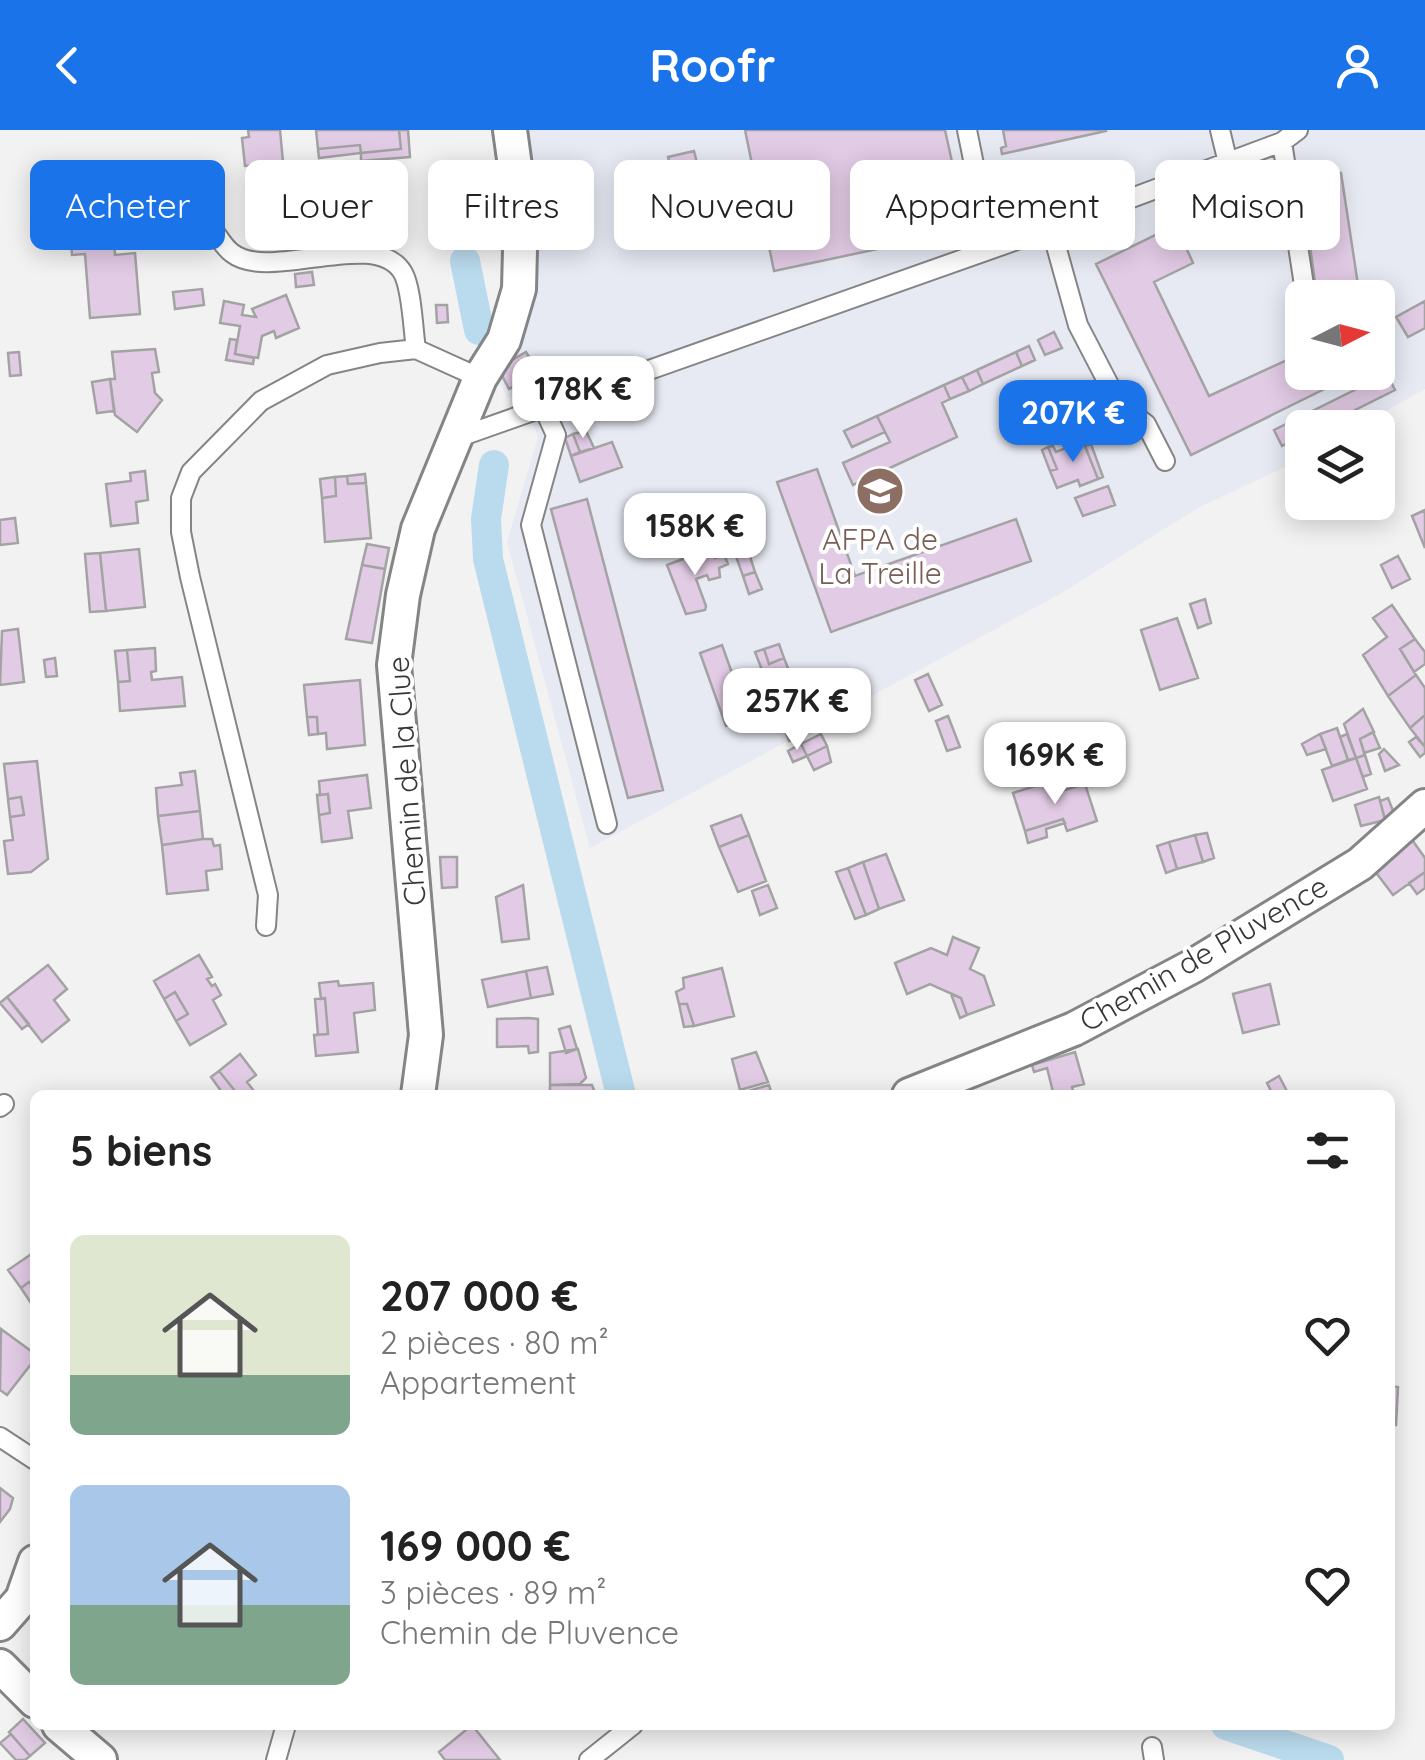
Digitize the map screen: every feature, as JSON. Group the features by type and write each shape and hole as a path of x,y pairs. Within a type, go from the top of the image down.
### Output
{"street":[{"name":"Chemin de la Clue","path":"419,1090 426,1034 394,664 402,595 418,529 480,378 504,340 519,290 521,210 510,130"},
{"name":"Chemin de Pluvence","path":"922,1090 1074,1029 1193,966 1360,864 1425,806"},
{"path":"0,1624 22,1599 30,1576"},
{"path":"0,1666 30,1696"},
{"path":"65,1730 100,1760"}],"lane":[{"path":"967,130 973,160"},
{"path":"1220,130 1227,160"},
{"path":"1236,160 1282,142 1298,130"},
{"path":"1282,142 1303,280"},
{"path":"225,243 231,253 254,261 372,254 392,260 404,274 416,349"},
{"path":"452,440 986,250"},
{"path":"1057,250 1078,325 1119,404 1146,424 1165,460"},
{"path":"266,926 268,895 181,532 181,498 191,472 261,401 328,365 416,349 480,378"},
{"path":"544,409 556,435 531,525 607,824"},
{"path":"0,1437 30,1457"},
{"path":"276,1760 285,1730"},
{"path":"589,1760 628,1730"}],"shaded area":[{"name":"AFPA de La Treille","path":"519,130 1425,130 1425,389 1388,410 1285,410 1285,467 1200,507 1060,594 590,848 507,542 538,437 522,392 508,398 492,368 510,346 514,250 594,250 594,160 518,160"}],"building":[{"path":"248,130 280,130 283,160 245,160 245,166 242,138 249,137"},
{"path":"316,130 399,130 401,149 361,153 360,145 318,149"},
{"path":"399,130 408,130 410,157 361,160 361,153 401,149"},
{"path":"745,130 945,130 952,160 850,160 850,250 873,250 774,271 770,250 830,250 830,160 751,160"},
{"path":"1003,130 1106,131 1002,154 1001,148 1006,146"},
{"path":"360,145 361,153 319,158 318,149"},
{"path":"694,151 696,160 669,160 668,157"},
{"path":"1340,173 1357,280 1315,280 1311,250 1340,250"},
{"path":"1155,235 1155,250 1187,250 1193,263 1154,282 1209,396 1285,361 1285,390 1323,390 1191,455 1096,264 1125,250 1135,250 1135,245"},
{"path":"72,250 135,253 140,314 90,318 85,254 72,255"},
{"path":"312,272 314,285 296,287 295,274"},
{"path":"202,289 204,305 175,309 173,292"},
{"path":"286,295 299,328 276,338 274,331 262,336 258,358 235,354 240,326 220,323 224,301 244,305 242,315 256,317 252,309"},
{"path":"1425,301 1425,328 1408,337 1396,317"},
{"path":"436,305 447,305 448,322 437,323"},
{"path":"1054,332 1062,348 1045,355 1038,340"},
{"path":"230,339 237,340 235,354 254,358 253,364 226,360"},
{"path":"1029,346 1035,360 1022,366 1016,352"},
{"path":"155,349 159,372 152,373 155,393 162,400 137,432 115,415 110,379 115,379 112,352"},
{"path":"19,352 21,375 10,376 8,353"},
{"path":"526,352 538,372 509,389 498,368"},
{"path":"1016,352 1022,366 983,384 977,370"},
{"path":"977,370 983,384 969,391 962,377"},
{"path":"962,377 969,391 950,399 944,385"},
{"path":"110,379 114,411 97,413 92,382"},
{"path":"944,385 950,399 942,403 957,437 853,485 843,463 890,442 877,416"},
{"path":"1355,390 1395,390 1355,410 1314,410"},
{"path":"877,416 885,432 852,447 844,431"},
{"path":"1285,425 1285,444 1282,446 1274,430"},
{"path":"586,431 594,448 580,452 573,434"},
{"path":"573,434 580,452 571,456 565,438"},
{"path":"1089,439 1091,444 1085,446 1098,479 1080,486 1078,480 1057,488 1050,471 1057,469 1048,447 1053,446 1056,452"},
{"path":"612,442 622,467 580,482 571,456"},
{"path":"1091,444 1103,477 1098,479 1085,446"},
{"path":"1048,447 1057,469 1050,471 1042,450"},
{"path":"817,469 855,576 1016,519 1031,561 831,632 777,482"},
{"path":"145,471 148,500 136,502 138,523 111,526 106,484 131,481 130,473"},
{"path":"365,474 366,483 348,484 347,476"},
{"path":"347,476 348,484 366,483 371,538 325,542 322,498 336,496 335,477"},
{"path":"335,477 336,496 322,498 320,479"},
{"path":"1108,486 1115,505 1083,516 1075,498"},
{"path":"587,499 663,790 628,798 551,509"},
{"path":"1425,510 1425,548 1412,516"},
{"path":"15,518 18,543 0,545 0,520"},
{"path":"367,544 389,548 385,569 362,565"},
{"path":"746,544 755,572 743,576 733,548"},
{"path":"712,548 715,558 724,554 728,564 719,568 720,577 709,580 707,575 696,579 705,610 686,614 667,565"},
{"path":"139,549 145,607 106,611 100,553"},
{"path":"100,553 106,611 90,612 85,554"},
{"path":"1398,556 1410,579 1392,588 1381,565"},
{"path":"362,565 385,569 372,643 346,639"},
{"path":"755,572 762,589 749,594 743,576"},
{"path":"1205,599 1211,623 1198,628 1190,604"},
{"path":"1392,605 1415,639 1400,649 1416,675 1388,696 1363,655 1387,637 1373,618"},
{"path":"1177,618 1198,678 1160,690 1141,630"},
{"path":"18,629 24,682 0,685 2,631"},
{"path":"1415,639 1425,652 1425,664 1414,672 1400,649"},
{"path":"779,644 784,658 769,664 764,649"},
{"path":"722,645 748,718 726,726 700,653"},
{"path":"155,648 156,671 151,672 152,680 182,677 185,706 120,711 118,682 130,681 127,650"},
{"path":"764,649 769,664 784,658 796,689 773,698 755,652"},
{"path":"127,650 130,681 118,682 115,651"},
{"path":"55,658 57,676 46,677 44,660"},
{"path":"928,674 942,705 929,711 915,680"},
{"path":"1416,675 1425,688 1425,715 1410,728 1388,696"},
{"path":"360,680 365,745 327,749 326,733 318,734 317,717 307,717 304,685"},
{"path":"799,688 806,709 780,718 773,698"},
{"path":"806,709 814,729 789,741 780,718"},
{"path":"1363,709 1374,732 1360,739 1365,755 1356,758 1344,724"},
{"path":"1425,715 1425,747 1410,728"},
{"path":"948,716 960,747 947,751 936,721"},
{"path":"307,717 317,717 318,734 309,735"},
{"path":"1337,728 1348,760 1332,766 1320,734"},
{"path":"1373,732 1380,748 1364,753 1360,739"},
{"path":"821,734 827,746 807,756 801,744"},
{"path":"1320,734 1326,749 1307,755 1302,744"},
{"path":"1347,734 1356,758 1348,760 1340,737"},
{"path":"1416,737 1425,747 1420,757 1409,742"},
{"path":"801,744 807,756 793,762 788,751"},
{"path":"827,746 831,762 814,770 807,756"},
{"path":"1384,749 1399,765 1385,771 1379,754"},
{"path":"1365,755 1371,774 1363,777 1356,758"},
{"path":"1356,758 1367,789 1333,801 1322,770"},
{"path":"37,761 48,859 31,872 8,874 4,841 13,840 10,817 24,815 21,797 8,799 4,764"},
{"path":"195,771 200,811 158,816 156,788 182,785 180,773"},
{"path":"367,775 371,808 348,811 352,838 322,842 319,815 330,813 328,794 320,795 319,781"},
{"path":"1051,781 1055,793 1085,784 1097,821 1067,831 1063,819 1025,831 1013,793"},
{"path":"328,794 330,813 319,815 317,795"},
{"path":"21,797 24,815 10,817 8,799"},
{"path":"1379,797 1385,820 1361,826 1355,805"},
{"path":"1388,798 1395,816 1385,819 1380,801"},
{"path":"200,811 203,839 162,845 158,816"},
{"path":"741,815 749,835 719,847 711,826"},
{"path":"1063,819 1065,823 1046,829 1047,837 1028,843 1025,831"},
{"path":"1207,833 1214,858 1203,862 1195,835"},
{"path":"749,835 766,881 738,892 719,847"},
{"path":"1195,835 1203,862 1177,869 1169,842"},
{"path":"1410,837 1425,858 1425,872 1393,895 1371,866"},
{"path":"203,839 220,845 222,869 206,871 208,890 167,894 162,845"},
{"path":"1169,842 1177,869 1166,873 1157,846"},
{"path":"886,854 904,900 879,909 863,862"},
{"path":"440,857 457,857 457,887 442,888"},
{"path":"863,862 879,909 866,915 848,868"},
{"path":"848,868 866,915 855,919 836,872"},
{"path":"1425,872 1425,888 1417,894 1409,883"},
{"path":"523,885 529,939 502,942 496,897"},
{"path":"768,885 777,908 760,915 752,891"},
{"path":"953,937 979,948 970,969 984,976 994,1005 967,1015 961,998 930,984 907,994 895,963 931,948 947,955"},
{"path":"199,955 212,977 207,979 221,995 213,1000 226,1024 190,1045 176,1021 188,1014 175,992 164,999 154,981"},
{"path":"48,965 67,989 54,1000 69,1020 42,1042 7,997"},
{"path":"547,967 553,994 531,998 526,971"},
{"path":"722,968 734,1016 694,1026 687,1004 679,1004 676,992 684,988 683,978"},
{"path":"526,971 531,998 488,1007 482,980"},
{"path":"338,981 339,986 373,983 375,1010 354,1013 358,1052 316,1056 314,1035 328,1034 325,998 321,999 319,983"},
{"path":"1270,984 1279,1024 1243,1033 1233,994"},
{"path":"175,992 188,1014 176,1021 164,999"},
{"path":"951,994 961,998 967,1015 960,1018"},
{"path":"7,997 29,1024 22,1029 0,1003"},
{"path":"325,998 328,1034 318,1035 315,999"},
{"path":"679,1004 687,1004 694,1026 684,1027"},
{"path":"497,1019 538,1019 538,1052 529,1053 528,1046 497,1047"},
{"path":"570,1026 577,1049 566,1053 559,1029"},
{"path":"578,1049 586,1078 580,1084 550,1085 550,1053"},
{"path":"756,1052 768,1082 740,1090 732,1059"},
{"path":"1075,1052 1084,1084 1073,1090 1052,1090 1047,1068 1034,1072 1032,1065"},
{"path":"240,1054 256,1075 247,1082 253,1090 234,1090 219,1071"},
{"path":"219,1071 234,1090 220,1090 211,1077"},
{"path":"1279,1076 1286,1090 1270,1090 1267,1083"},
{"path":"550,1085 592,1085 594,1090 550,1090"},
{"path":"30,1255 30,1283 21,1288 8,1270"},
{"path":"30,1283 30,1302 21,1288"},
{"path":"1,1329 30,1350 30,1365 7,1395 0,1390"},
{"path":"1395,1387 1398,1387 1395,1425"},
{"path":"0,1488 13,1498 0,1522"},
{"path":"23,1719 45,1743 30,1756 9,1732"},
{"path":"466,1730 476,1730 500,1760 445,1760 439,1752"},
{"path":"11,1734 30,1756 25,1760 16,1760 0,1743"}],"waterway":[{"path":"465,261 479,330"},
{"path":"494,465 486,519 488,559 620,1090"},
{"path":"1241,1730 1329,1760"}],"place":[{"name":"AFPA de La Treille","path":"880,491"}]}
